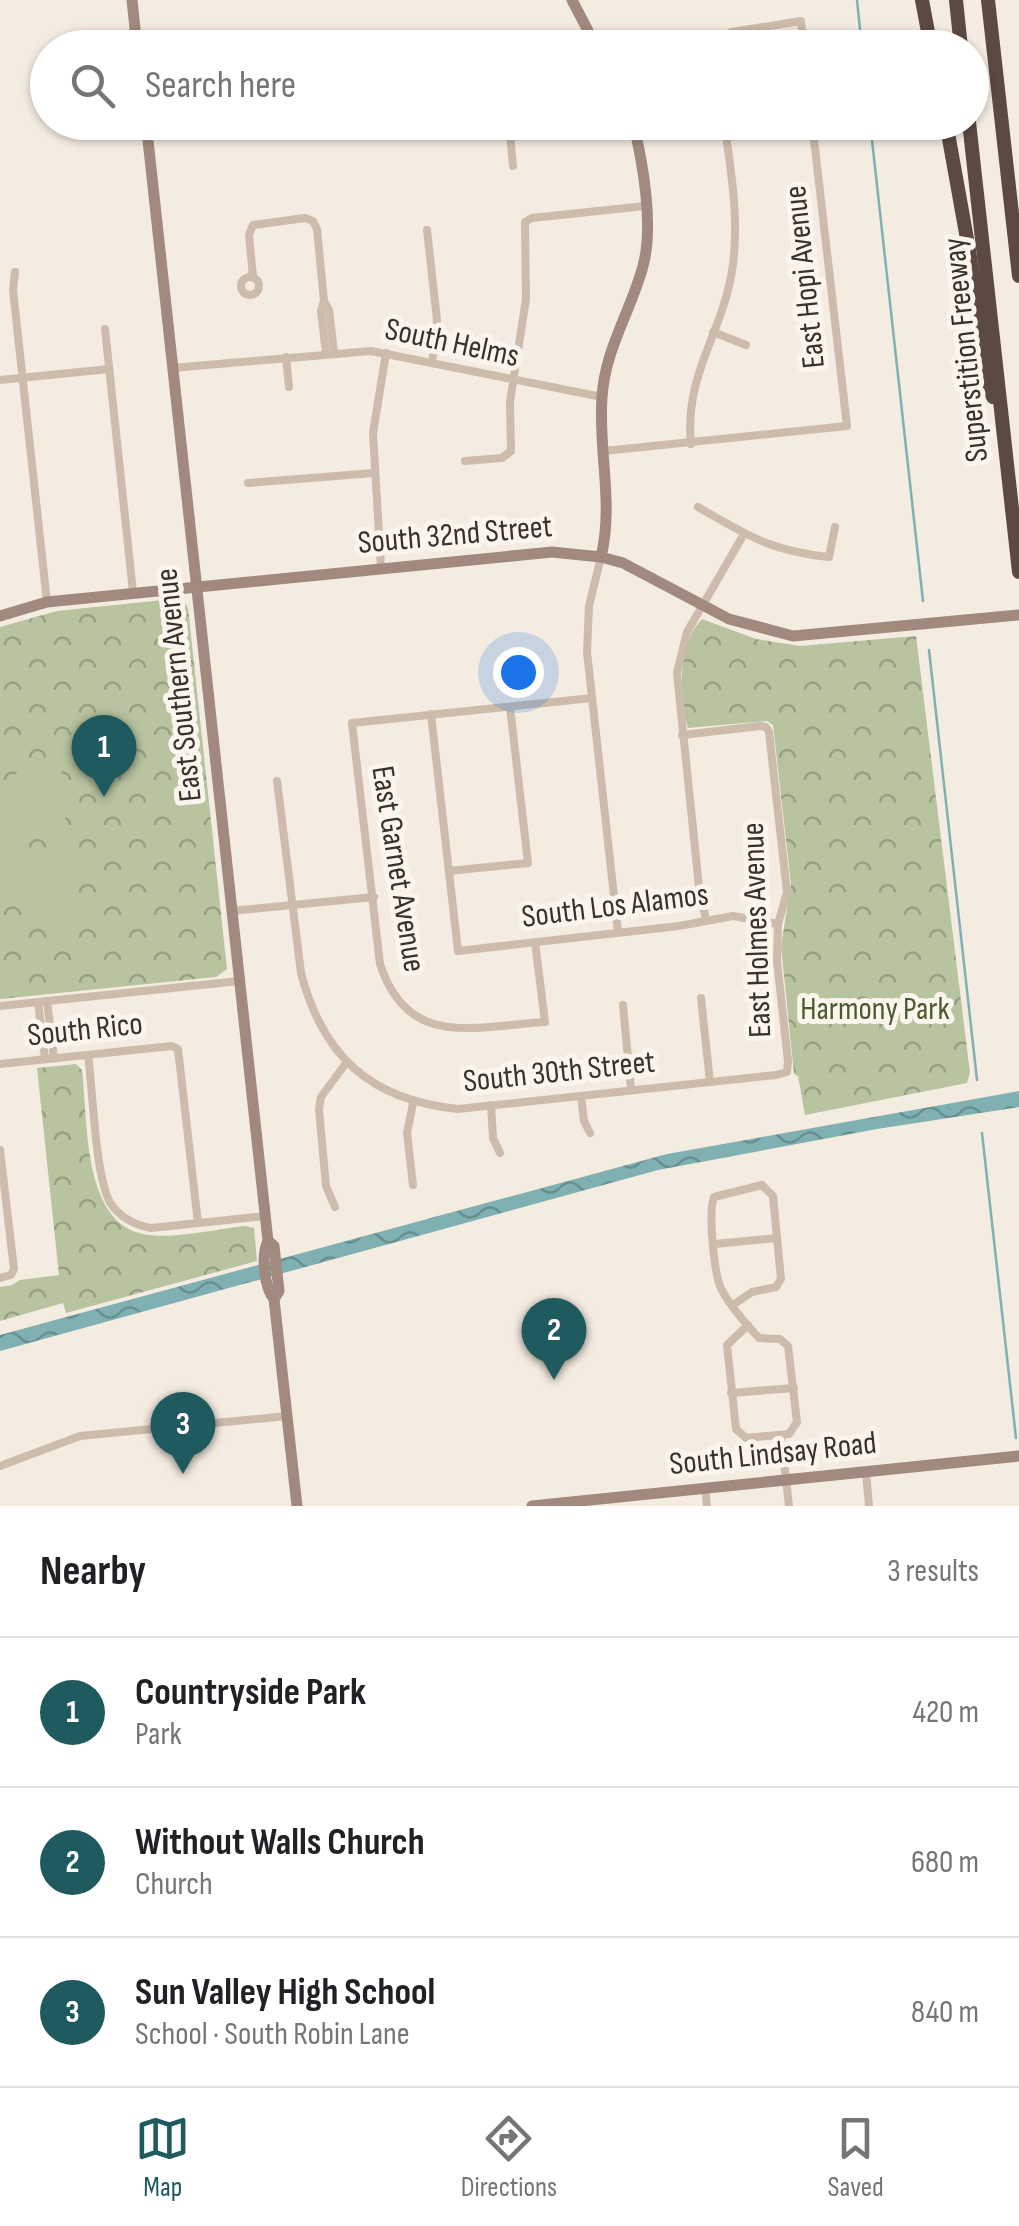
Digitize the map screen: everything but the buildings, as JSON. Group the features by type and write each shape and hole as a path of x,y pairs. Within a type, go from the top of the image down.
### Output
{"highway":[{"path":"922,0 928,30"},
{"path":"956,0 959,30"},
{"name":"Superstition Freeway","path":"988,0 1019,276"},
{"path":"949,140 986,378 1001,416"},
{"name":"Superstition Freeway","path":"971,140 1019,572"}],"main road":[{"path":"132,0 135,30"},
{"path":"572,0 588,30"},
{"name":"East Southern Avenue","path":"148,140 268,1241 264,1248 270,1262 269,1293 274,1299 297,1506"},
{"path":"601,556 609,510 602,397 613,343 645,261 645,206 636,140"},
{"name":"South 32nd Street","path":"0,616 47,602 552,552 601,556 640,570 701,606 750,627 793,636 1019,615"},
{"name":"South Lindsay Road","path":"532,1506 1019,1456"}],"street":[{"path":"746,30 801,22 802,30"},
{"path":"511,140 513,166"},
{"path":"604,451 691,444 688,418 692,388 732,273 736,227 726,140"},
{"name":"East Hopi Avenue","path":"691,444 846,426 814,140"},
{"path":"465,461 510,454 509,416 525,312 525,222 532,218 645,206"},
{"path":"252,277 251,227 258,222 305,218 313,221 324,301 329,310 330,353"},
{"path":"427,230 436,320 432,363"},
{"path":"15,272 13,290 47,602"},
{"path":"105,330 134,592"},
{"path":"713,332 746,345"},
{"name":"South Helms","path":"172,368 330,353 386,353 602,397"},
{"path":"381,568 374,473 377,394 386,353"},
{"path":"286,357 290,387"},
{"path":"0,380 109,369"},
{"path":"248,482 374,473"},
{"path":"698,507 744,534 791,553 829,556 836,527"},
{"path":"706,920 698,887 677,672 687,632 744,534"},
{"path":"601,556 587,629 618,932"},
{"path":"510,707 528,863 449,871 431,714 592,698"},
{"name":"East Garnet Avenue","path":"431,714 352,722 380,964 386,984 399,1002 430,1025 449,1029 545,1022 534,942"},
{"name":"East Holmes Avenue","path":"682,735 766,727 769,732 787,892 778,924 777,961 787,1072"},
{"name":"South 30th Street","path":"277,780 300,974 307,997 320,1030 346,1063 385,1091 413,1103 458,1109 787,1072"},
{"name":"South Los Alamos","path":"449,871 458,950 733,916 778,924"},
{"path":"231,911 374,897"},
{"path":"0,1006 239,981"},
{"path":"701,998 710,1082"},
{"path":"43,1001 49,1059"},
{"path":"623,1005 631,1090"},
{"name":"South Rico","path":"0,1064 175,1047 180,1052 198,1223"},
{"path":"88,1055 103,1184 109,1201 120,1214 144,1227 265,1216"},
{"path":"335,1207 326,1186 317,1096 346,1063"},
{"path":"581,1096 590,1133"},
{"path":"413,1103 407,1134 413,1185"},
{"path":"490,1106 493,1138 500,1154"},
{"path":"0,1150 14,1269 11,1275 0,1278"},
{"path":"734,1306 752,1292 778,1285 781,1276 773,1196 762,1185 714,1196 711,1207 715,1244 720,1284 734,1306 759,1338 780,1338 787,1343 797,1425 792,1432 740,1436 735,1426 727,1345 748,1325"},
{"path":"715,1244 777,1238"},
{"path":"731,1393 794,1388"},
{"path":"0,1466 80,1436 288,1416"},
{"path":"782,1435 789,1506"},
{"path":"866,1472 870,1506"},
{"path":"705,1488 707,1506"}],"green space":[{"path":"182,598 188,608 227,969 216,977 0,999 0,627 57,611"},
{"name":"Harmony Park","path":"702,619 756,639 800,646 916,636 970,1073 967,1083 805,1115 798,1076 794,1074 781,946 791,884 773,725 767,721 688,728 682,671 688,642"},
{"path":"60,758 66,827 0,837 4,792 9,782 27,766"},
{"path":"66,853 71,860 78,924 35,917 14,901 2,876 0,860"},
{"path":"76,1064 82,1070 88,1140 98,1190 123,1226 154,1236 254,1228 257,1261 66,1313 63,1303 0,1321 0,1287 59,1275 37,1068"}],"water":[{"path":"1019,1091 1019,1107 658,1170 0,1351 0,1335 667,1154"}],"waterway":[{"path":"857,0 860,30"},
{"path":"872,140 923,601"},
{"path":"929,650 977,1080"},
{"path":"982,1133 1016,1438"}],"place":[{"name":"Countryside Park","path":"104,797"},
{"name":"Without Walls Church","path":"554,1380"},
{"name":"Sun Valley High School","path":"183,1474"}]}
